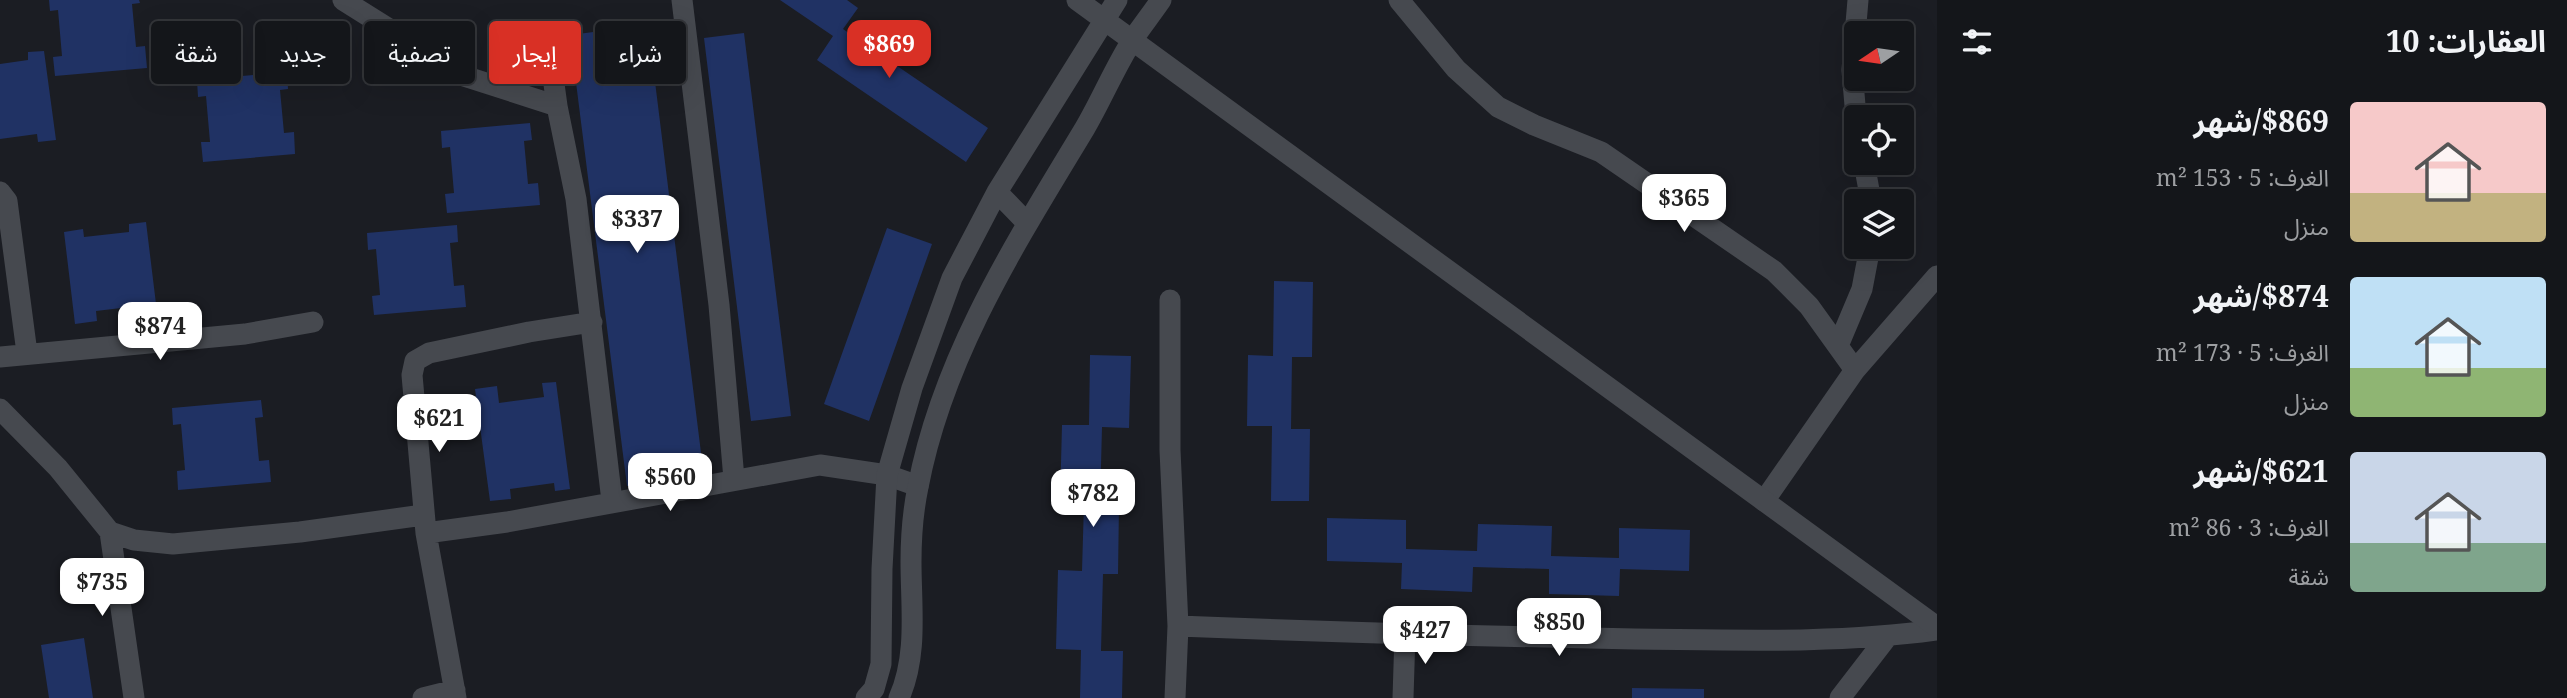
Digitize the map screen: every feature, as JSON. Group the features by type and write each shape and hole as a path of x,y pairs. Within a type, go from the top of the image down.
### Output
{"street":[{"path":"343,0 464,76 557,106"},
{"path":"682,0 719,305 734,479"},
{"path":"1077,0 1937,629"},
{"path":"866,698 874,689 881,664 887,475 912,388 952,278 997,192 1117,0"},
{"path":"899,698 908,666 914,622 911,561 918,486 936,424 969,331 1027,223 1086,126 1132,40 1161,0"},
{"path":"1399,0 1456,69 1498,107 1601,152 1763,263 1809,306 1855,370"},
{"path":"1855,105 1852,71 1858,0"},
{"path":"554,84 576,199 612,501"},
{"path":"0,192 7,201 27,353"},
{"path":"997,192 1027,223"},
{"path":"1839,346 1862,289 1868,259"},
{"path":"1764,500 1855,370 1937,276"},
{"path":"1170,300 1170,450 1178,626 1175,698"},
{"path":"0,357 245,334 313,322"},
{"path":"423,698 455,694 424,524 412,375 415,361 429,353 592,322"},
{"path":"0,410 58,468 110,532 134,698"},
{"path":"110,532 134,540 173,544 300,532 507,522 820,465 887,475 918,486"},
{"path":"1178,626 1405,634 1814,641 1886,637 1937,629"},
{"path":"1404,698 1405,634"},
{"path":"1840,698 1886,637"}],"building":[{"path":"49,0 139,0 140,3 132,4 136,47 145,46 147,68 55,76 53,57 62,56 58,10 50,11"},
{"path":"780,0 847,0 858,8 843,29 988,128 966,162 817,60 833,36"},
{"path":"595,32 595,84 655,84 704,477 627,486 576,84 581,84 581,34"},
{"path":"744,33 791,416 751,421 704,38"},
{"path":"44,51 56,140 38,142 37,134 0,139 0,64 28,60 28,52"},
{"path":"255,75 255,84 288,84 288,89 280,90 284,133 294,132 295,154 203,162 201,142 210,142 206,96 198,97 197,84 241,84 241,76"},
{"path":"530,123 532,140 524,141 528,184 538,183 540,205 447,213 445,194 454,193 450,147 442,148 441,131"},
{"path":"146,222 157,312 139,314 138,306 96,311 97,321 75,324 64,232 83,229 84,237 129,232 129,224"},
{"path":"457,225 458,242 450,243 454,286 464,285 466,307 374,315 372,296 380,295 376,249 368,250 367,233"},
{"path":"887,228 932,244 869,421 824,404"},
{"path":"1274,281 1313,282 1312,357 1292,357 1291,429 1310,429 1309,501 1271,501 1272,426 1247,426 1248,355 1273,356"},
{"path":"1090,355 1131,356 1129,428 1102,427 1100,505 1119,505 1118,574 1103,574 1101,651 1123,651 1122,698 1080,698 1081,650 1056,649 1058,570 1082,571 1084,503 1060,502 1062,425 1089,425"},
{"path":"556,382 570,489 555,491 554,483 510,489 511,499 490,501 475,389 497,386 499,403 544,397 542,383"},
{"path":"261,400 263,417 255,418 259,461 269,460 271,482 178,490 177,471 185,470 181,424 173,425 172,408"},
{"path":"1327,518 1406,520 1406,549 1477,551 1478,524 1552,526 1551,556 1619,558 1619,528 1690,530 1689,571 1620,569 1619,596 1549,594 1549,569 1473,567 1472,592 1401,589 1402,563 1327,561"},
{"path":"84,638 93,698 49,698 41,645"},
{"path":"1632,688 1704,689 1704,698 1632,698"}]}
